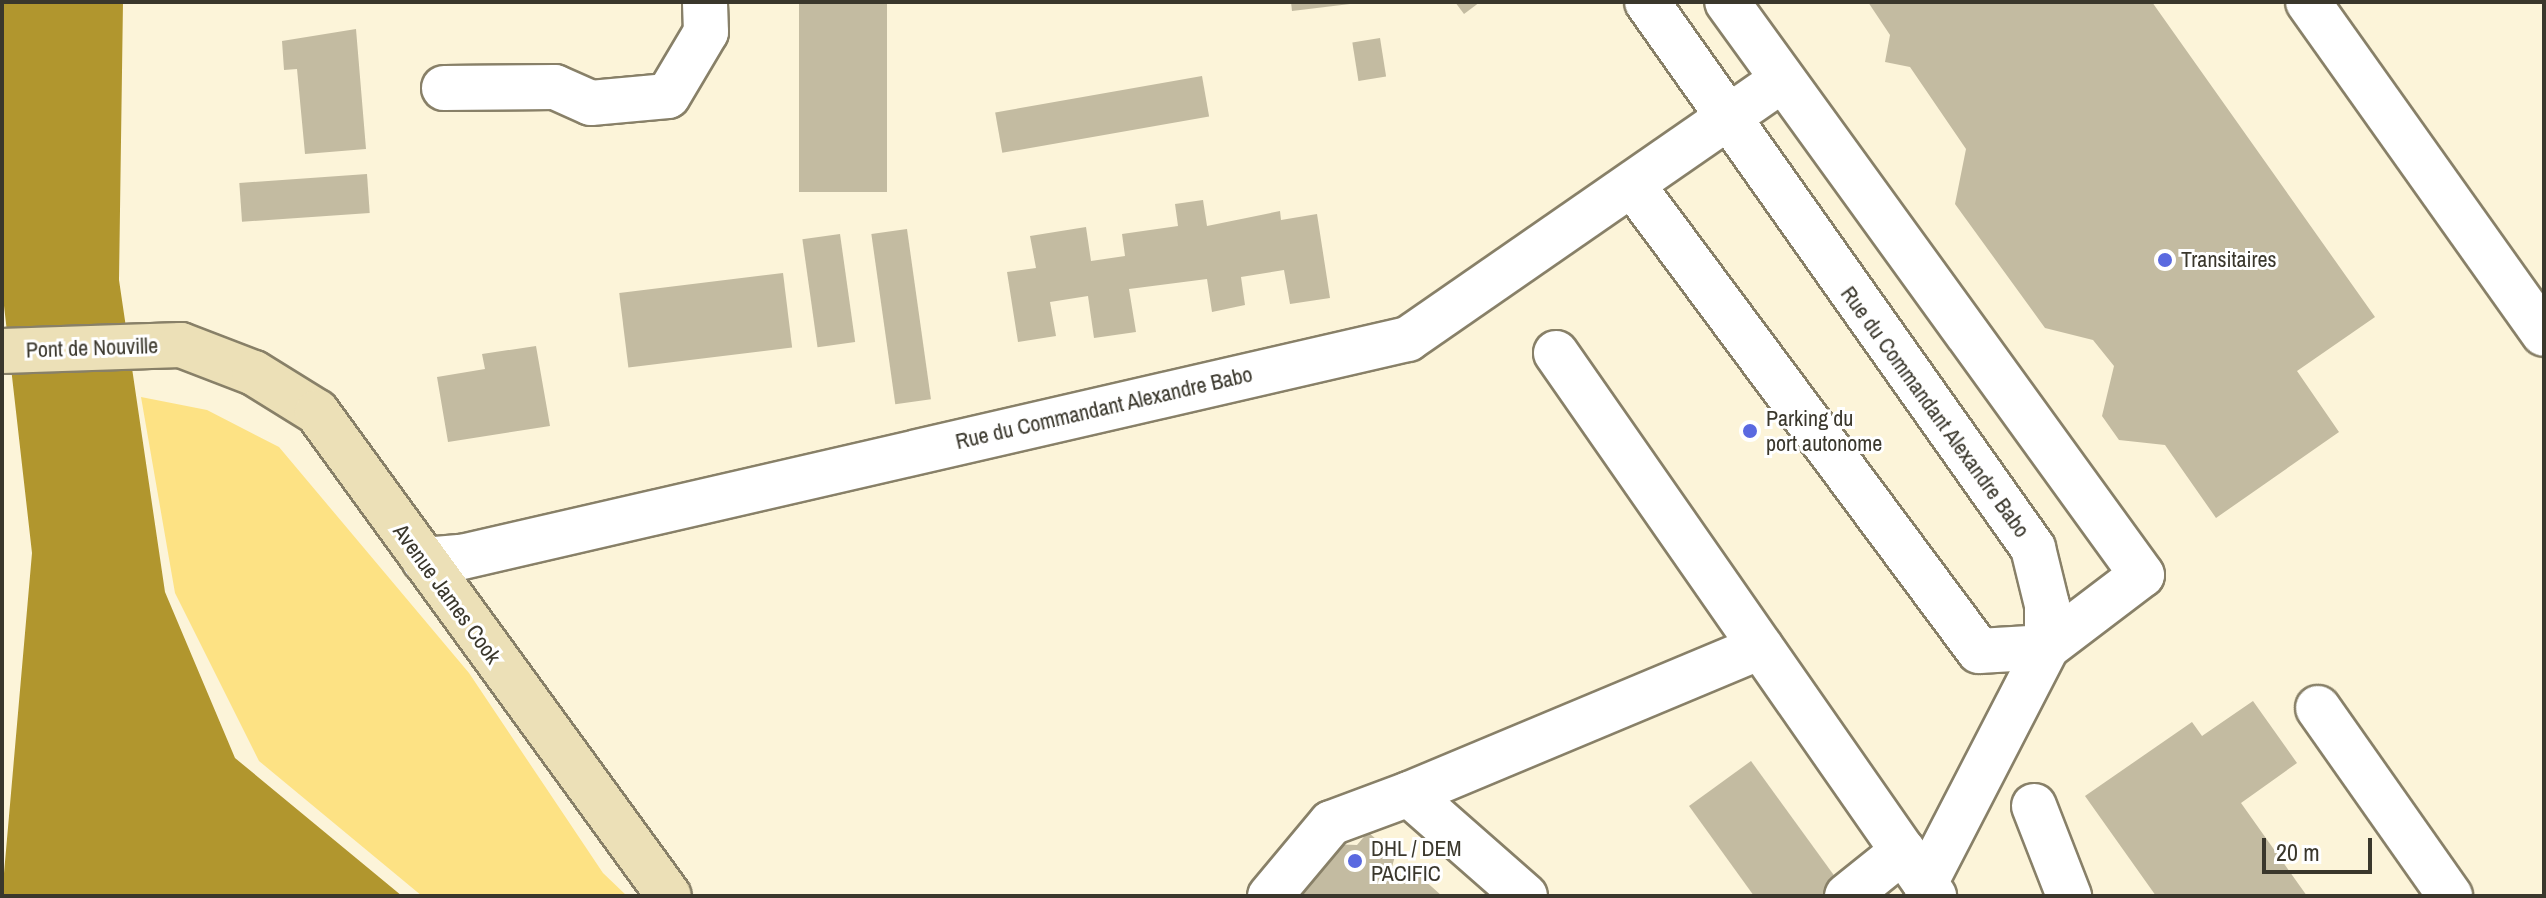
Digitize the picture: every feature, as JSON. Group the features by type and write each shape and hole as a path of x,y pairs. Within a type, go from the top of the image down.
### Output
{"main road":[{"name":"Avenue James Cook","path":"181,345 254,373 317,412 669,896"},
{"name":"Pont de Nouville","path":"2,351 181,345"}],"street":[{"path":"444,88 555,87 591,103 668,96 706,32 705,2"},
{"name":"Rue du Commandant Alexandre Babo","path":"1647,2 1727,122 2033,548 2047,605 2047,647 1921,877"},
{"path":"1634,187 1979,651 2047,647 2142,575 1727,2"},
{"path":"2308,2 2532,290 2544,334"},
{"path":"1727,122 1782,80"},
{"name":"Rue du Commandant Alexandre Babo","path":"424,560 462,557 1408,339 1727,122"},
{"path":"1556,353 1921,877 1847,896"},
{"path":"1270,896 1331,823 1409,794 1760,647"},
{"path":"2318,708 2450,896"},
{"path":"1409,794 1525,896"},
{"path":"2034,806 2069,896"}],"shaded area":[{"path":"2,2 123,2 119,280 165,592 235,758 402,896 2,896 32,553 2,288"},
{"path":"141,397 207,410 279,447 469,673 603,873 627,896 422,896 259,761 175,593"}],"building":[{"path":"799,2 887,2 887,192 799,192"},
{"path":"1291,2 1350,2 1350,4 1292,11"},
{"path":"1455,2 1480,2 1464,14"},
{"name":"Transitaires","path":"1868,2 2152,2 2375,317 2297,371 2339,432 2216,518 2165,445 2119,440 2102,416 2114,366 2093,340 2045,328 1955,204 1966,149 1910,67 1885,62 1890,35"},
{"path":"356,29 366,149 305,154 297,69 284,70 282,41"},
{"path":"1380,38 1386,77 1358,81 1352,42"},
{"path":"1202,76 1209,116 1002,153 995,112"},
{"path":"367,174 370,213 242,222 239,183"},
{"path":"1203,200 1207,226 1280,211 1281,220 1317,214 1330,298 1290,304 1284,270 1241,277 1245,305 1212,312 1207,279 1129,289 1136,332 1094,338 1088,296 1050,302 1056,336 1018,342 1007,272 1036,268 1030,236 1086,227 1091,261 1125,256 1122,234 1178,226 1175,204"},
{"path":"907,229 931,399 895,404 871,234"},
{"path":"840,234 855,342 818,347 802,239"},
{"path":"783,273 792,347 628,368 619,293"},
{"path":"536,346 550,426 448,442 437,377 485,369 482,354"},
{"path":"2253,701 2297,763 2241,803 2307,896 2156,896 2085,796 2192,722 2202,736"},
{"path":"1751,761 1841,885 1826,896 1754,896 1689,806"},
{"name":"DHL / DEM PACIFIC","path":"1368,832 1395,856 1392,867 1403,878 1412,869 1442,896 1287,896 1330,844 1357,845"}],"place":[{"name":"Transitaires","path":"2165,260"},
{"name":"Parking du port autonome","path":"1750,431"},
{"name":"DHL / DEM PACIFIC","path":"1355,861"}]}
